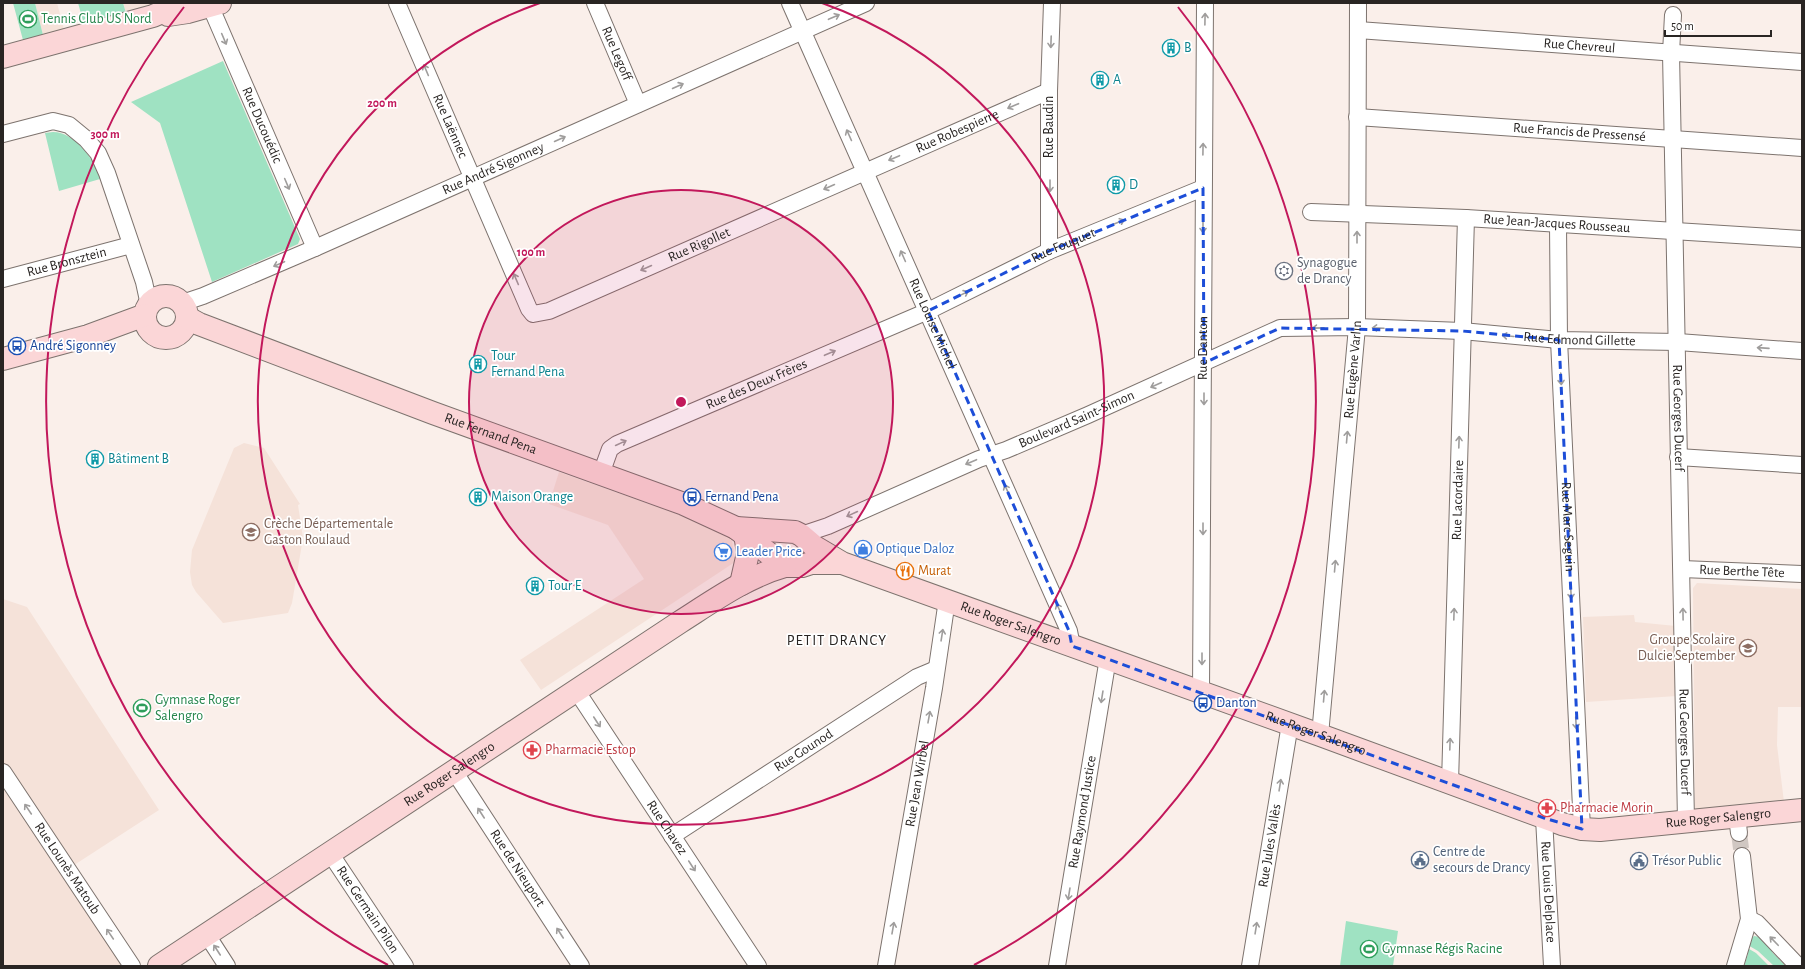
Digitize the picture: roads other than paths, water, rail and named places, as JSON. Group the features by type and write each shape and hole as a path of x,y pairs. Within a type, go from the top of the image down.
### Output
{"main road":[{"path":"3,57 153,16 183,3"},
{"path":"153,16 188,12 213,4"},
{"path":"3,359 88,336 154,335 166,339 183,319 173,297 149,300 88,336"},
{"path":"149,300 148,329 154,335"},
{"name":"Rue Fernand Pena","path":"183,319 433,413 684,504 740,531 777,560"},
{"path":"740,531 748,553 741,584"},
{"name":"Rue Fernand Pena","path":"740,531 803,544"},
{"path":"777,560 776,542 803,544"},
{"name":"Rue Roger Salengro","path":"159,966 576,690 741,584 769,571 777,560 802,566 803,544 842,563 1290,724 1544,818 1582,829 1600,830 1686,821 1738,824 1802,810"}],"street":[{"name":"Rue Laënnec","path":"397,3 529,309 533,314"},
{"name":"Rue Legoff","path":"595,3 638,104"},
{"name":"Rue Louise Michel","path":"790,3 1069,631 1072,646"},
{"name":"Rue André Sigonney","path":"183,319 203,296 315,248 866,3"},
{"name":"Rue Baudin","path":"1049,251 1049,91 1052,3"},
{"name":"Rue Danton","path":"1201,693 1205,3"},
{"name":"Rue Eugène Varlin","path":"1320,735 1357,327 1358,3"},
{"name":"Rue Ducouédic","path":"213,4 315,248"},
{"name":"Rue Georges Ducerf","path":"1673,15 1671,52 1678,342 1678,457 1682,569 1686,821"},
{"name":"Rue Chevreul","path":"1358,30 1802,62"},
{"name":"Rue Robespierre","path":"864,171 1049,91"},
{"name":"Rue Francis de Pressensé","path":"1358,117 1802,148"},
{"path":"3,134 53,120 69,125 86,139 98,153 107,173 149,300"},
{"name":"Rue Rigollet","path":"533,314 549,311 864,171"},
{"name":"Rue Fouquet","path":"928,311 1049,251 1203,188"},
{"name":"Rue Jean-Jacques Rousseau","path":"1311,212 1466,218 1802,239"},
{"name":"Rue Lacordaire","path":"1450,783 1466,218"},
{"name":"Rue Marc Seguin","path":"1558,224 1559,340 1582,829"},
{"name":"Rue Bronsztein","path":"3,279 131,245"},
{"name":"Rue des Deux Frères","path":"601,474 610,449 617,444 928,311"},
{"name":"Boulevard Saint-Simon","path":"803,544 828,526 991,454 1013,447 1280,328 1357,327"},
{"name":"Rue Edmond Gillette","path":"1357,327 1462,331 1559,340 1678,342 1802,351"},
{"path":"1678,457 1802,465"},
{"name":"Rue Berthe Tête","path":"1682,569 1802,574"},
{"name":"Rue Jean Wirbel","path":"886,966 947,600"},
{"name":"Rue Raymond Justice","path":"1057,966 1108,658"},
{"name":"Rue Gounod","path":"672,836 917,677 936,669"},
{"name":"Rue Chavez","path":"576,690 758,966"},
{"name":"Rue Jules Vallès","path":"1250,966 1290,724"},
{"name":"Rue de Nieuport","path":"454,771 581,966"},
{"name":"Rue Lounès Matoub","path":"3,772 132,966"},
{"name":"Rue Louis Delplace","path":"1544,818 1552,966"},
{"name":"Rue Germain Pilon","path":"330,853 405,966"},
{"path":"1735,966 1749,918 1742,856"},
{"path":"1749,918 1757,923 1798,966"},
{"path":"207,934 227,966"}],"tunnel":[{"path":"1739,833 1742,856"}],"place":[{"name":"Tennis Club US Nord","path":"28,19"},
{"name":"B","path":"1171,48"},
{"name":"A","path":"1100,80"},
{"name":"D","path":"1116,185"},
{"name":"Synagogue de Drancy","path":"1284,271"},
{"name":"André Sigonney","path":"17,346"},
{"name":"Tour Fernand Pena","path":"478,364"},
{"name":"Bâtiment B","path":"95,459"},
{"name":"Maison Orange","path":"478,497"},
{"name":"Fernand Pena","path":"692,497"},
{"name":"Crèche Départementale Gaston Roulaud","path":"251,532"},
{"name":"Optique Daloz","path":"863,549"},
{"name":"Leader Price","path":"723,552"},
{"name":"Murat","path":"905,571"},
{"name":"Tour E","path":"535,586"},
{"name":"Groupe Scolaire Dulcie September","path":"1748,648"},
{"name":"Danton","path":"1203,703"},
{"name":"Gymnase Roger Salengro","path":"142,708"},
{"name":"Pharmacie Estop","path":"532,750"},
{"name":"Pharmacie Morin","path":"1547,808"},
{"name":"Centre de secours de Drancy","path":"1420,860"},
{"name":"Trésor Public","path":"1639,861"},
{"name":"Gymnase Régis Racine","path":"1369,949"}],"district":[{"name":"PETIT DRANCY","path":"837,640"}]}
